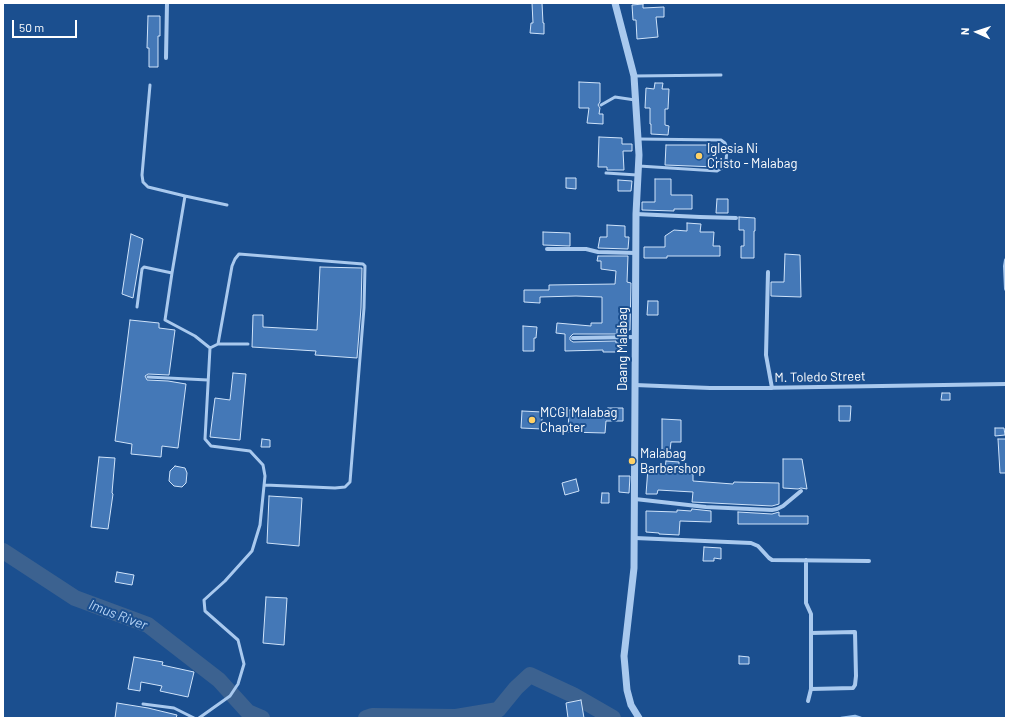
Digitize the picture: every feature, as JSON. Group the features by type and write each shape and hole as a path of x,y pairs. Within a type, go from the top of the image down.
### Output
{"street":[{"path":"166,58 167,3"},
{"name":"Daang Malabag","path":"615,3 634,76 637,100 639,175 636,214 635,538 634,568 624,656 627,690 631,705 639,718"},
{"path":"636,214 700,218 736,218"},
{"path":"547,249 586,249 598,252 636,253"},
{"path":"1006,260 1006,289"},
{"path":"768,272 766,355 772,388"},
{"path":"574,338 635,337"},
{"name":"M. Toledo Street","path":"635,384 710,388 772,388 1006,384"},
{"path":"635,499 706,507 772,510 782,506 802,491"},
{"path":"635,538 751,543 758,546 772,560 869,561"},
{"path":"806,560 806,603 811,614 811,689 808,701"},
{"path":"811,633 855,632 856,676 855,685 850,689 811,689"}],"lane":[{"path":"634,76 721,75"},
{"path":"150,85 142,175 143,182 148,187 227,205"},
{"path":"601,105 615,98 637,100"},
{"path":"638,139 721,140 725,143 727,148 726,162 722,168 717,171 639,166"},
{"path":"606,173 639,175"},
{"path":"185,196 165,320 195,336 210,348"},
{"path":"218,344 232,266 239,254 363,264 365,266 364,308 350,482 345,487 335,488 265,485"},
{"path":"137,307 142,269 144,267 172,273"},
{"path":"210,348 218,344 248,344"},
{"path":"199,718 230,696 238,684 244,664 238,640 204,611 204,600 225,581 252,551 260,525 265,485 263,465 250,452 211,446 205,439 210,348"},
{"path":"148,377 208,380"},
{"path":"143,704 174,708 194,718"}],"building":[{"path":"532,3 542,3 544,34 530,33 531,23 533,23"},
{"path":"643,4 643,8 664,7 664,17 656,17 658,37 637,39 636,20 633,20 632,5"},
{"path":"148,16 160,16 160,36 158,36 158,67 149,67 149,48 147,48"},
{"path":"579,82 600,83 600,102 598,105 600,108 599,114 603,114 603,124 587,123 589,108 579,108"},
{"path":"655,83 663,83 662,89 669,89 668,109 665,109 665,125 669,126 668,135 651,134 650,108 645,108 646,88 654,89"},
{"path":"599,137 622,138 622,144 632,144 632,151 623,151 624,170 607,170 607,167 598,167"},
{"path":"666,145 717,145 716,167 665,165"},
{"path":"566,178 576,178 576,189 566,188"},
{"path":"655,179 671,179 671,195 692,195 692,209 674,209 674,211 642,210 642,202 655,202"},
{"path":"618,180 632,181 631,191 618,191"},
{"path":"717,199 728,199 728,213 716,213"},
{"path":"739,217 755,218 754,258 741,258 741,246 744,246 744,230 739,230"},
{"path":"687,223 701,224 700,232 714,232 713,246 720,246 720,256 667,256 667,258 644,258 644,247 665,247 665,236 674,230 687,231"},
{"path":"607,225 625,226 625,237 629,237 628,249 598,248 600,237 607,237"},
{"path":"543,232 570,233 570,246 543,245"},
{"path":"131,234 143,239 133,298 122,294"},
{"path":"785,254 800,255 801,297 771,296 771,282 784,282"},
{"path":"598,256 628,256 627,282 631,283 630,330 617,329 617,334 573,334 570,337 570,340 573,342 616,341 616,343 619,343 619,352 603,352 603,350 565,351 565,334 556,333 557,323 591,326 591,323 602,323 602,297 540,297 540,303 524,302 524,290 549,290 549,285 615,284 616,271 601,269 601,261 597,261"},
{"path":"320,267 362,268 361,308 357,358 315,355 316,351 252,347 253,315 263,315 263,327 317,330"},
{"path":"648,301 658,301 658,315 647,315"},
{"path":"130,320 159,323 159,328 175,330 169,375 148,374 145,376 147,380 186,384 178,448 162,446 161,457 131,454 132,444 115,441"},
{"path":"523,326 537,327 536,338 534,338 534,351 523,351"},
{"path":"233,373 246,374 240,440 210,437 215,398 230,400"},
{"path":"942,393 950,393 950,400 941,400"},
{"path":"839,406 851,406 850,421 839,421"},
{"path":"608,408 623,408 623,421 606,421 605,433 568,432 569,410 608,411"},
{"name":"MCGI Malabag Chapter","path":"522,411 542,412 542,429 521,428"},
{"path":"662,419 681,420 681,442 671,442 670,450 662,450"},
{"path":"995,428 1004,428 1005,435 995,436"},
{"path":"262,439 270,440 270,447 261,447"},
{"path":"998,439 1006,439 1006,473 1000,473"},
{"path":"99,457 115,458 113,494 108,529 91,527"},
{"path":"783,459 802,459 807,489 783,488"},
{"path":"666,461 679,462 679,473 693,474 693,481 733,484 734,482 779,483 779,504 772,506 692,502 693,492 658,490 657,494 646,494 648,468 665,468"},
{"path":"175,466 185,468 187,473 186,483 182,487 174,486 169,481 170,471"},
{"path":"619,476 630,476 629,493 619,492"},
{"path":"576,479 579,491 565,495 562,483"},
{"path":"602,493 609,493 609,503 601,503"},
{"path":"269,496 302,498 299,546 267,543"},
{"path":"692,509 711,511 711,522 680,521 679,535 646,532 646,511 677,512 677,510 691,511"},
{"path":"738,512 772,514 779,512 779,516 808,516 808,524 738,524"},
{"path":"704,547 721,548 721,559 714,558 714,561 703,561"},
{"path":"117,572 134,575 132,585 115,582"},
{"path":"266,597 287,598 284,645 263,643"},
{"path":"739,656 749,657 749,664 739,664"},
{"path":"134,657 163,662 162,665 194,672 188,697 160,691 162,686 141,682 140,691 128,689"},
{"path":"581,700 584,718 568,718 566,703"},
{"path":"117,703 177,715 176,718 115,718"}],"waterway":[{"name":"Imus River","path":"3,551 75,598 148,625 219,680 248,712 262,718"},
{"name":"Imus River","path":"366,718 372,716 456,717 498,710 516,688 530,675 573,695 613,718"},
{"name":"Imus River","path":"841,718 855,716 861,718"}],"place":[{"name":"Iglesia Ni Cristo - Malabag","path":"699,156"},
{"name":"MCGI Malabag Chapter","path":"532,420"},
{"name":"Malabag Barbershop","path":"632,461"}]}
